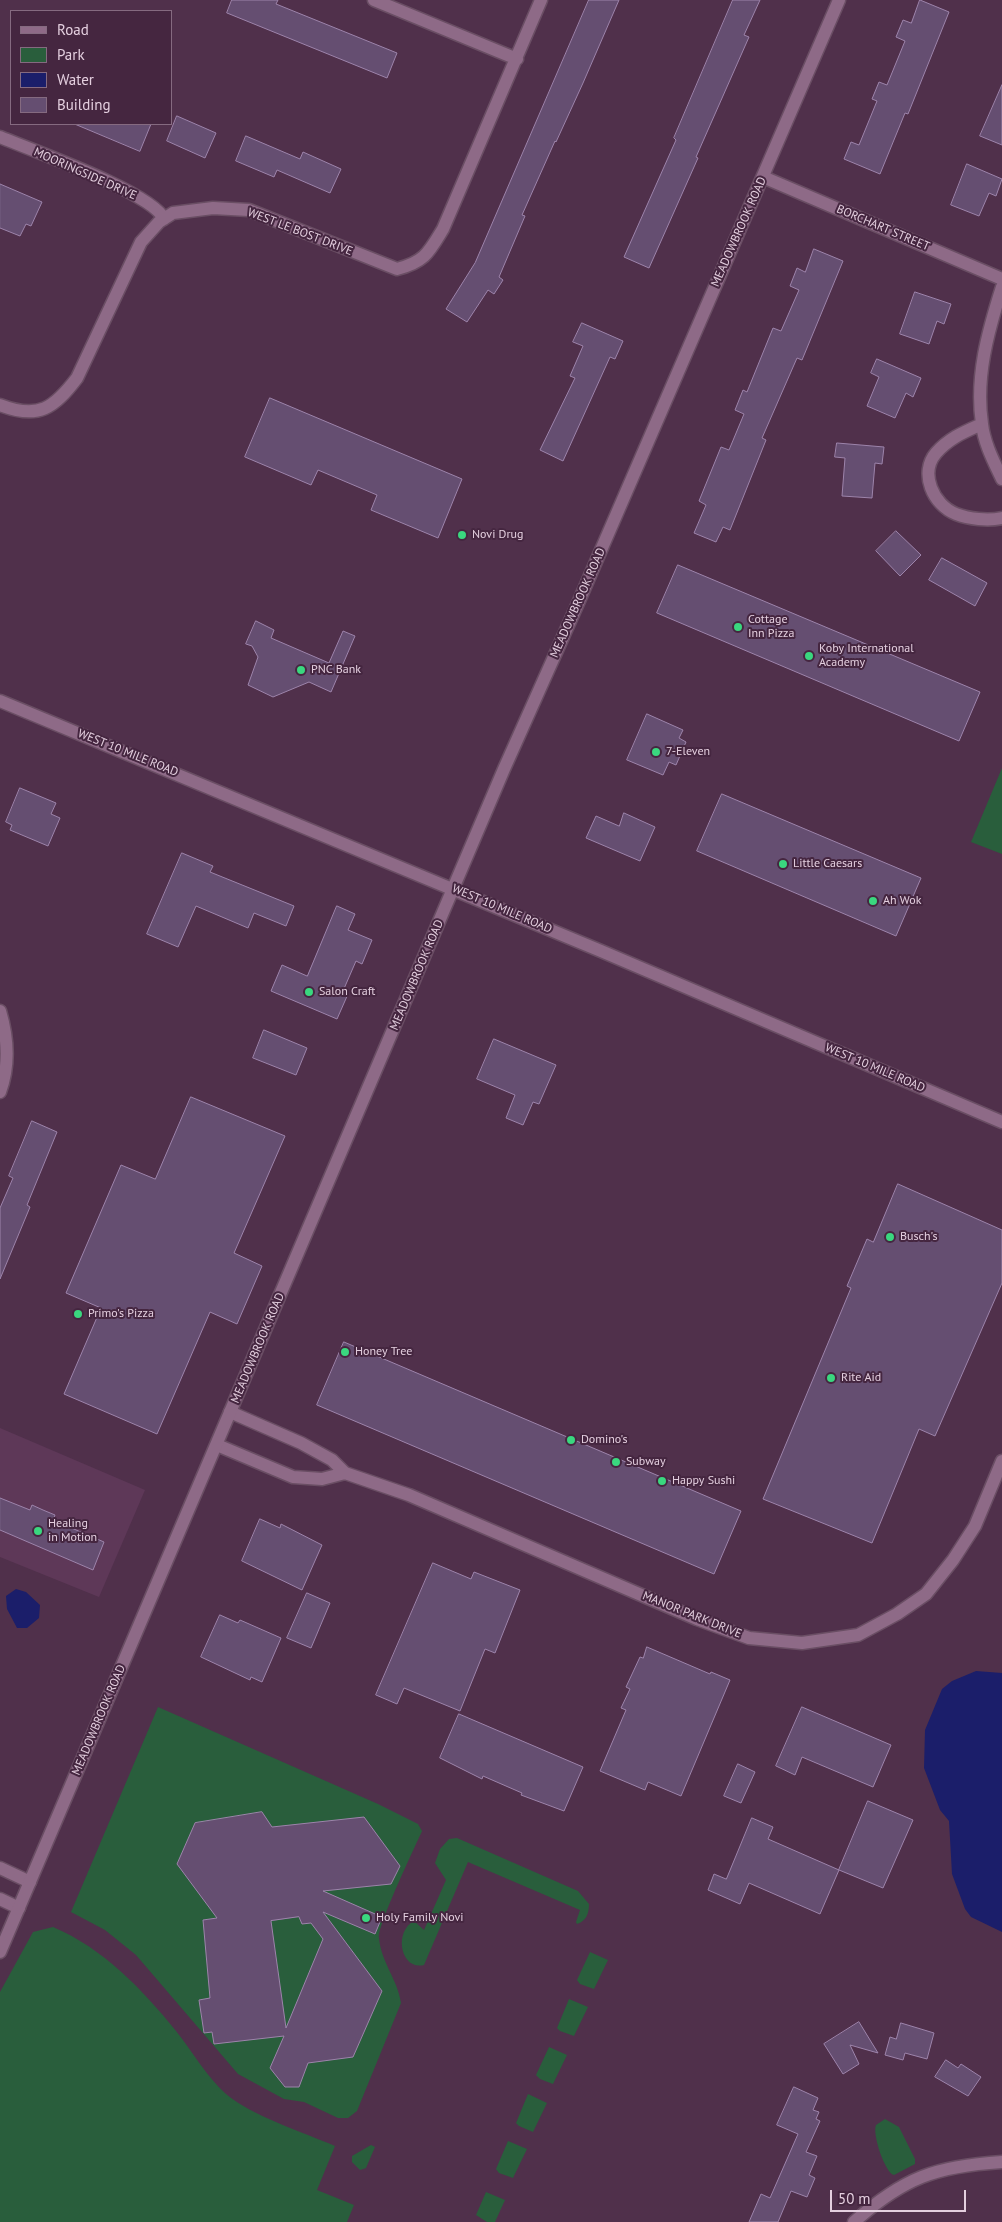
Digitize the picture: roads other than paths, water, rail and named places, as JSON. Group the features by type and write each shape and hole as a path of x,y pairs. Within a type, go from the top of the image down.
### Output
{"street":[{"path":"374,0 517,59"},
{"name":"WEST LE BOST DRIVE","path":"0,405 32,412 50,407 62,397 77,378 141,242 164,219 173,213 190,209 213,208 249,210 397,269 415,265 427,255 443,229 541,0"},
{"name":"MEADOWBROOK ROAD","path":"0,1952 504,769 839,0"},
{"name":"MOORINGSIDE DRIVE","path":"0,137 131,192 152,204 164,219"},
{"name":"BORCHART STREET","path":"763,177 1002,279"},
{"path":"1002,287 985,338 981,383 982,424 1002,478"},
{"path":"982,424 951,438 935,455 928,470 930,485 941,504 955,514 973,518 1002,518"},
{"name":"WEST 10 MILE ROAD","path":"0,701 454,889 1002,1122"},
{"path":"0,1011 7,1035 7,1066 0,1092"},
{"name":"MANOR PARK DRIVE","path":"230,1412 301,1443 332,1460 345,1473 409,1495 697,1619 749,1638 802,1643 858,1635 898,1614 926,1594 953,1560 975,1526 1002,1461"},
{"path":"216,1445 293,1477 322,1479 345,1473"},
{"path":"0,1868 30,1882"},
{"path":"0,1899 19,1908"},
{"path":"854,2222 887,2194 909,2181 933,2171 972,2164 1002,2162"}],"water":[{"path":"16,1589 26,1592 40,1605 39,1618 27,1628 17,1628 7,1609 6,1596"},
{"path":"976,1671 1002,1673 1002,1932 971,1917 965,1909 952,1874 949,1821 940,1810 924,1768 925,1730 942,1689 952,1681"}],"place":[{"name":"Novi Drug","path":"462,535"},
{"name":"Cottage Inn Pizza","path":"738,627"},
{"name":"Koby International Academy","path":"809,656"},
{"name":"PNC Bank","path":"301,670"},
{"name":"7-Eleven","path":"656,752"},
{"name":"Little Caesars","path":"783,864"},
{"name":"Ah Wok","path":"873,901"},
{"name":"Salon Craft","path":"309,992"},
{"name":"Busch's","path":"890,1237"},
{"name":"Primo's Pizza","path":"78,1314"},
{"name":"Honey Tree","path":"345,1352"},
{"name":"Rite Aid","path":"831,1378"},
{"name":"Domino's","path":"571,1440"},
{"name":"Subway","path":"616,1462"},
{"name":"Happy Sushi","path":"662,1481"},
{"name":"Healing in Motion","path":"38,1531"},
{"name":"Holy Family Novi","path":"366,1918"}]}
